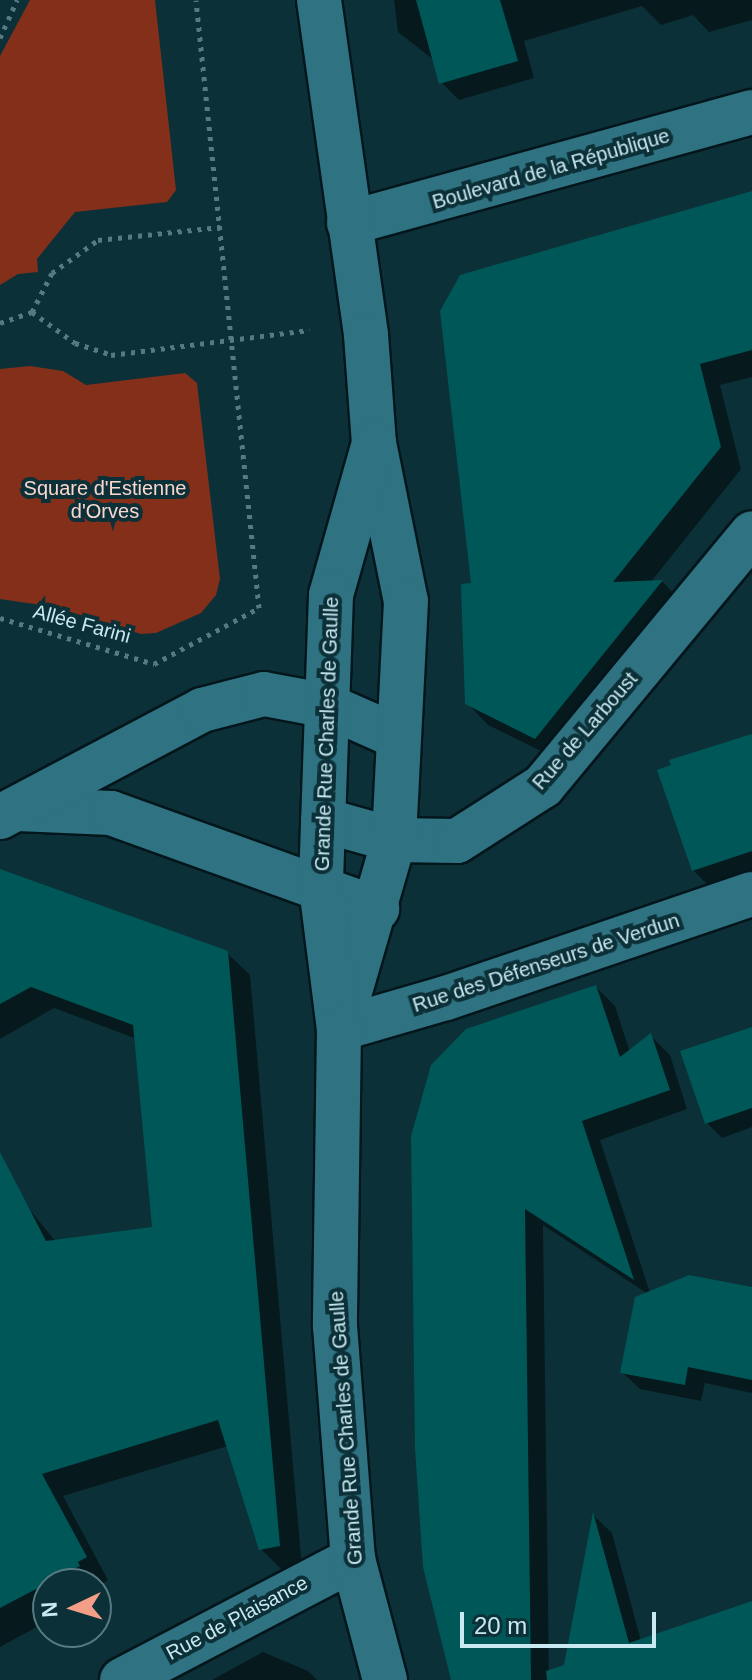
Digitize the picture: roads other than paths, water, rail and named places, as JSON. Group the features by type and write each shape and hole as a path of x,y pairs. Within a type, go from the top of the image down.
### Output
{"street":[{"name":"Grande Rue Charles de Gaulle","path":"319,0 364,322 374,443 406,601 394,840 377,909 339,1029"},
{"name":"Boulevard de la République","path":"349,223 752,112"},
{"name":"Grande Rue Charles de Gaulle","path":"374,443 331,595 321,887 339,1029 335,1326 353,1559 385,1680"},
{"name":"Rue de Larboust","path":"323,820 394,840 457,841 543,786 752,533"},
{"name":"Grande Rue Charles de Gaulle","path":"8,813 202,710 264,694 328,706 398,737"},
{"path":"8,813 111,813 377,909"},
{"name":"Rue des Défenseurs de Verdun","path":"339,1029 446,998 752,894"},
{"name":"Rue de Plaisance","path":"122,1680 353,1559"}],"park label":[{"name":"Square d'Estienne d'Orves","path":"105,500"}]}
